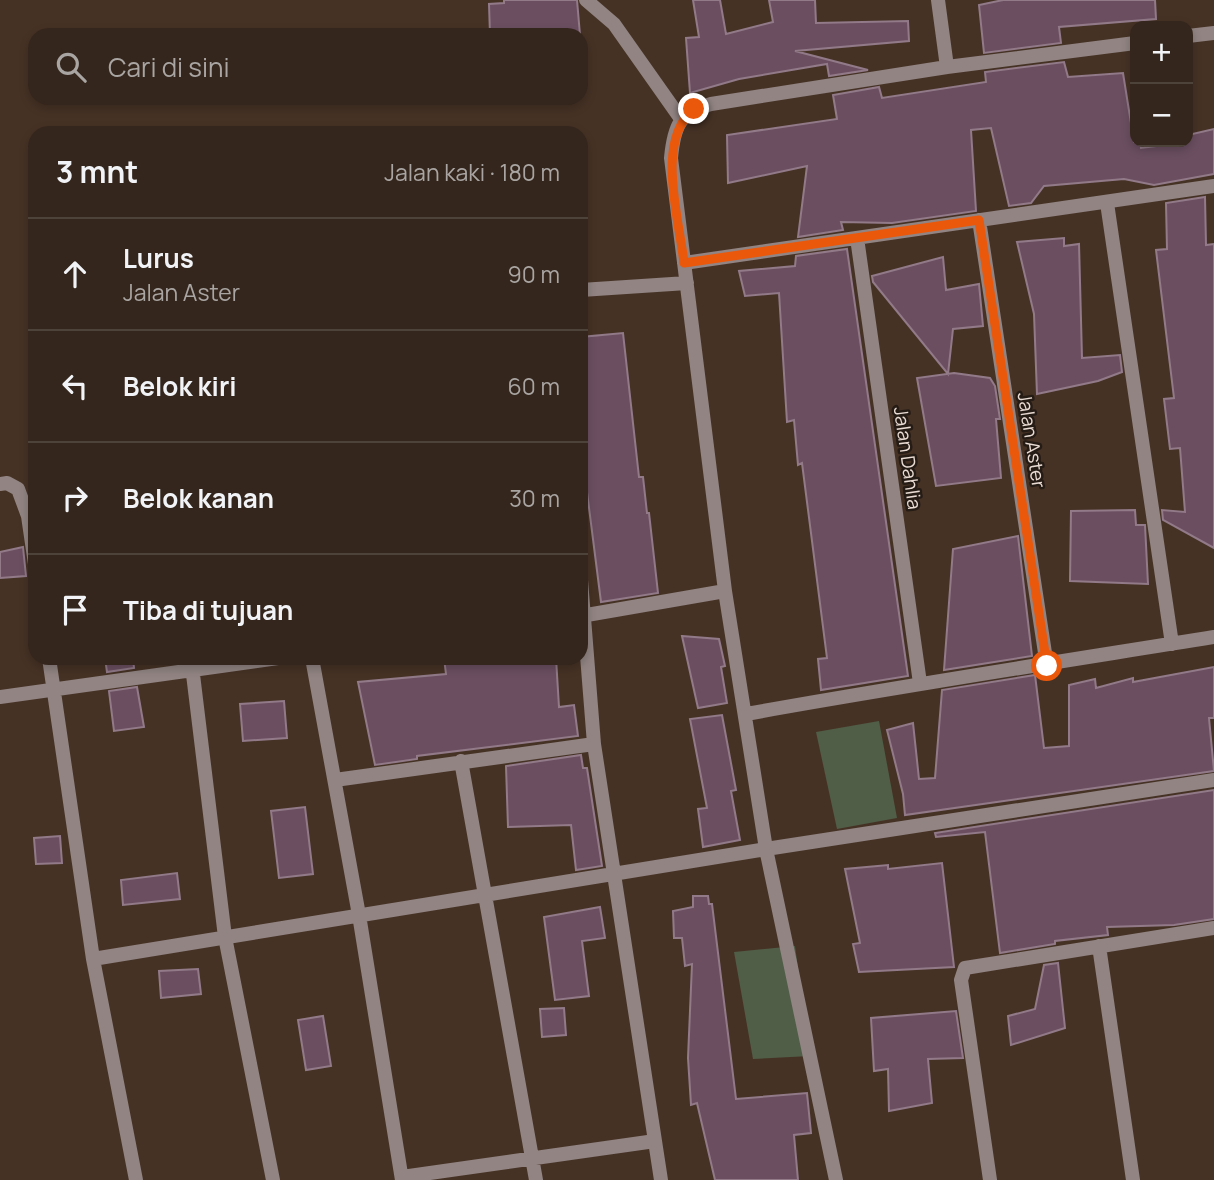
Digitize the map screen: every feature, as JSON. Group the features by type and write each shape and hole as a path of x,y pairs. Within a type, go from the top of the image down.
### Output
{"street":[{"path":"586,0 614,24 681,119"},
{"path":"938,0 947,68"},
{"path":"1193,35 1214,33"},
{"path":"836,1180 766,849 725,591 671,158 673,136 681,119 694,109 711,104 1130,44"},
{"path":"684,263 1214,186"},
{"path":"1107,203 1172,644"},
{"name":"Jalan Aster","path":"979,220 1047,666"},
{"name":"Jalan Dahlia","path":"857,238 920,682"},
{"path":"588,290 687,283"},
{"path":"0,484 7,483 18,489 28,516"},
{"path":"588,614 725,591"},
{"path":"746,714 920,682 1047,666 1214,637"},
{"path":"50,665 93,959 136,1180"},
{"path":"0,697 53,691 187,665"},
{"path":"192,665 225,937 273,1180"},
{"path":"313,665 359,915 402,1179 655,1141"},
{"path":"588,665 594,744 661,1180"},
{"path":"335,780 594,744"},
{"path":"461,761 536,1180"},
{"path":"93,959 766,849 1214,780"},
{"path":"990,1180 962,973 970,965 1214,928"},
{"path":"1099,946 1133,1180"}],"green space":[{"path":"879,721 897,818 837,829 816,732"},
{"path":"795,946 810,1056 753,1059 734,952"}],"building":[{"path":"504,0 577,0 579,28 490,28 489,4 504,3"},
{"path":"693,0 720,0 726,34 773,22 769,0 815,0 816,23 908,21 909,41 795,51 868,70 829,76 827,64 739,79 690,93 686,38 699,37"},
{"path":"1003,0 1155,0 1156,19 1059,27 1061,43 984,53 979,5"},
{"path":"1064,62 1068,77 1123,73 1130,117 1130,147 1193,147 1193,134 1214,129 1214,174 1154,185 1124,179 1044,186 1031,203 1009,206 991,128 971,130 976,211 892,223 841,222 843,230 798,237 807,166 728,183 727,135 837,119 833,95 879,87 882,98 986,82 985,72"},
{"path":"1205,197 1206,245 1214,244 1214,548 1163,520 1162,510 1185,512 1180,448 1170,449 1164,399 1174,398 1156,250 1167,249 1166,203"},
{"path":"1064,238 1064,246 1079,244 1082,358 1120,355 1122,372 1098,381 1037,394 1034,314 1017,242"},
{"path":"847,249 908,676 821,690 818,659 827,658 802,463 798,465 794,420 787,422 779,293 745,296 739,271 795,266 796,256"},
{"path":"943,257 946,290 979,284 983,326 953,329 948,374 873,282 872,276"},
{"path":"623,333 639,477 643,477 649,513 658,593 601,602 588,500 588,336"},
{"path":"954,373 990,378 995,386 1000,419 996,419 1001,478 936,486 917,378"},
{"path":"1135,510 1136,525 1145,525 1148,584 1070,581 1071,511"},
{"path":"1018,536 1032,656 944,670 953,549"},
{"path":"23,547 26,576 0,578 0,552"},
{"path":"682,636 719,639 725,666 721,667 727,703 698,708"},
{"path":"106,665 134,665 134,668 107,672"},
{"path":"445,665 556,665 559,707 574,705 578,736 417,756 417,759 375,765 358,682 446,674"},
{"path":"1214,667 1214,718 1209,718 1214,771 905,815 903,794 887,730 913,723 919,779 935,778 942,690 1035,675 1044,748 1069,746 1069,685 1095,679 1096,688 1133,678 1133,682"},
{"path":"137,687 144,727 114,731 109,691"},
{"path":"284,701 287,738 243,741 240,704"},
{"path":"722,715 736,790 731,791 740,840 703,847 698,809 707,808 690,719"},
{"path":"581,755 583,768 587,768 602,866 576,870 571,825 508,827 506,766"},
{"path":"1214,790 1214,919 1174,925 1107,927 1108,935 1055,941 1055,944 1000,953 985,832 936,837 935,833"},
{"path":"305,807 313,874 279,878 271,811"},
{"path":"60,836 62,863 36,864 34,838"},
{"path":"942,863 954,967 859,972 853,944 860,943 845,869 888,865 888,869"},
{"path":"177,873 180,899 123,905 121,880"},
{"path":"693,896 708,896 709,904 712,904 736,1099 807,1093 811,1133 794,1135 798,1180 715,1180 697,1103 691,1105 688,1058 692,964 685,966 682,938 674,938 673,911 693,907"},
{"path":"600,907 605,938 582,941 589,996 555,1000 544,917"},
{"path":"1058,963 1065,1028 1011,1045 1008,1016 1035,1009 1044,965"},
{"path":"198,969 201,994 161,998 159,971"},
{"path":"564,1008 566,1035 542,1037 540,1009"},
{"path":"956,1011 963,1058 928,1059 932,1103 889,1111 888,1069 874,1071 871,1018"},
{"path":"323,1016 331,1066 306,1070 298,1020"}],"route":[{"path":"694,109 681,119 673,136 671,158 684,263 979,220 1047,666"}]}
